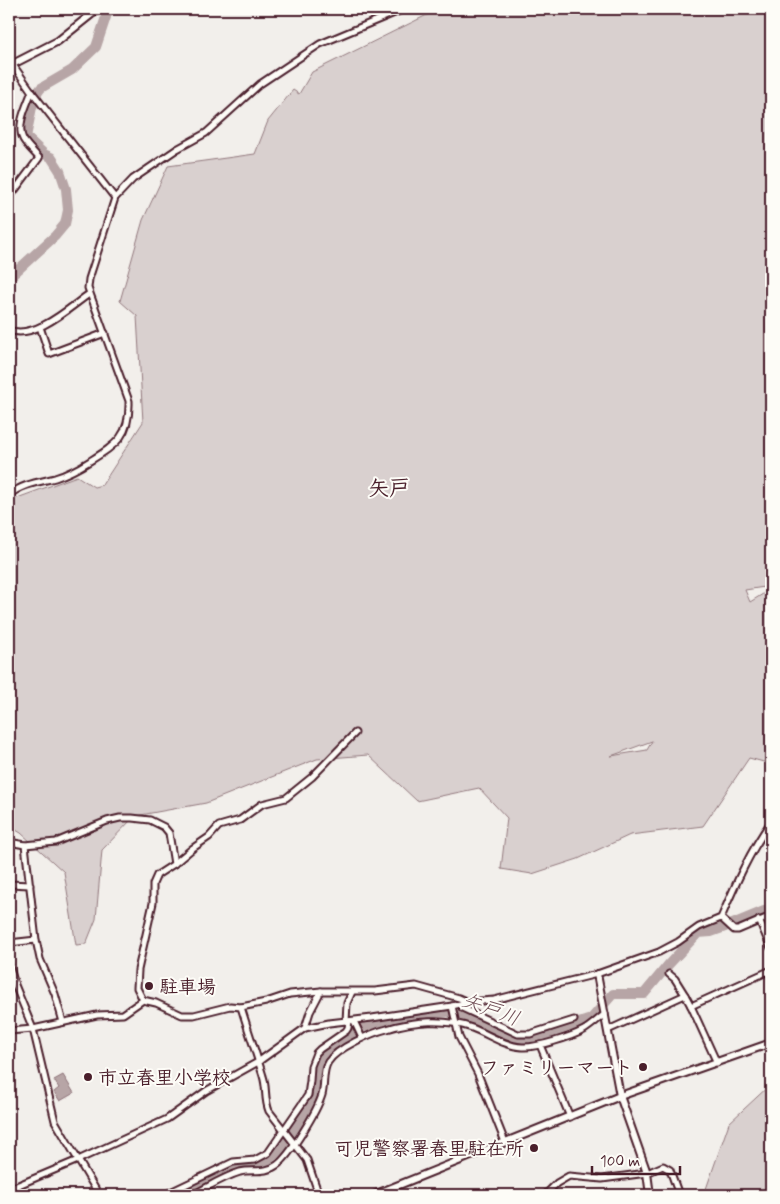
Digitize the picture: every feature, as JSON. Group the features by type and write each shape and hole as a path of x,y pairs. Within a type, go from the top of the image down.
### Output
{"street":[{"path":"98,9 58,41 11,66 115,198"},
{"path":"9,495 23,486 57,477 77,468 110,448 122,437 127,426 129,414 128,401 105,333 89,294 89,279 115,198 133,178 177,149 206,133 260,84 309,51 320,44 404,9"},
{"path":"9,198 38,158 24,141 21,129 24,112 32,92"},
{"path":"9,330 24,332 40,327 89,294"},
{"path":"40,327 50,354 105,333"},
{"path":"143,1000 137,988 138,970 153,903 152,884 157,875 209,837 219,826 240,820 262,804 286,798 312,777 355,733"},
{"path":"9,842 25,845 56,842 107,821 120,818 150,820 164,827 169,833 174,864"},
{"path":"9,1189 167,1119 206,1091 258,1062 305,1028 468,1002 494,1000 597,974 659,952 678,942 699,926 721,918 745,867 771,822"},
{"path":"25,845 40,959 55,994 63,1022"},
{"path":"9,884 30,885"},
{"path":"721,918 734,930 738,930 771,916"},
{"path":"759,920 771,945"},
{"path":"9,943 36,940"},
{"path":"9,964 15,985 33,1029 55,1121 99,1195"},
{"path":"691,1006 771,970"},
{"path":"597,974 620,1096 647,1173 650,1195"},
{"path":"669,974 675,979 691,1006 717,1063"},
{"path":"9,1031 33,1029 97,1015 123,1014 143,1000 156,1003 182,1015 194,1015 230,1006 241,1007 266,1002 290,994 321,991 375,991 416,986 468,1002"},
{"path":"305,1028 310,1012 321,991"},
{"path":"164,1195 233,1162 255,1160 268,1153 308,1096 310,1066 316,1053 348,1028 350,1021 347,1003 352,992"},
{"path":"608,1030 685,995"},
{"path":"461,1004 462,1008 518,1034 530,1034 574,1020"},
{"path":"452,1006 459,1037 478,1074 505,1142"},
{"path":"241,1007 266,1088 265,1102 268,1111 307,1160 319,1195"},
{"path":"192,1195 235,1174 264,1171 276,1166 284,1159 318,1106 323,1094 325,1070 328,1061 344,1048 362,1038 387,1028 436,1020 473,1028 513,1046 522,1047 540,1045 585,1030 605,1014"},
{"path":"350,1021 362,1038"},
{"path":"374,1195 620,1096 771,1043"},
{"path":"540,1045 570,1117"},
{"path":"545,1195 557,1183 569,1176 602,1179 647,1173 662,1166 668,1167 670,1170 679,1195"}],"shaded area":[{"path":"439,9 771,9 771,586 745,590 750,602 771,589 771,764 749,758 703,826 630,835 578,859 532,874 501,869 507,818 479,788 417,801 368,755 317,759 206,803 135,816 102,850 96,919 86,944 76,945 64,872 21,833 9,826 9,501 77,476 94,487 102,485 143,422 137,316 120,301 143,220 168,166 255,154 268,121 293,90 299,94 312,72","holes":["652,741 647,750 611,756"]},
{"path":"63,1075 74,1093 60,1101 54,1092 59,1088 54,1080"},
{"path":"771,1084 771,1195 710,1195 706,1189 729,1123"}],"waterway":[{"path":"9,278 55,236 65,224 68,210 66,189 60,171 51,157 44,154 26,137 32,107 41,88 72,70 96,47 107,14 111,9"},
{"name":"矢戸川","path":"178,1195 234,1165 266,1161 284,1147 316,1093 319,1062 327,1051 360,1028 385,1020 448,1012 522,1039 549,1033 591,1019 613,994 644,994 698,933 711,932 771,908"}],"place":[{"name":"駐車場","path":"149,986"},
{"name":"ファミリーマート","path":"643,1067"},
{"name":"市立春里小学校","path":"88,1077"},
{"name":"可児警察署春里駐在所","path":"534,1148"}],"district":[{"name":"矢戸","path":"389,488"}]}
